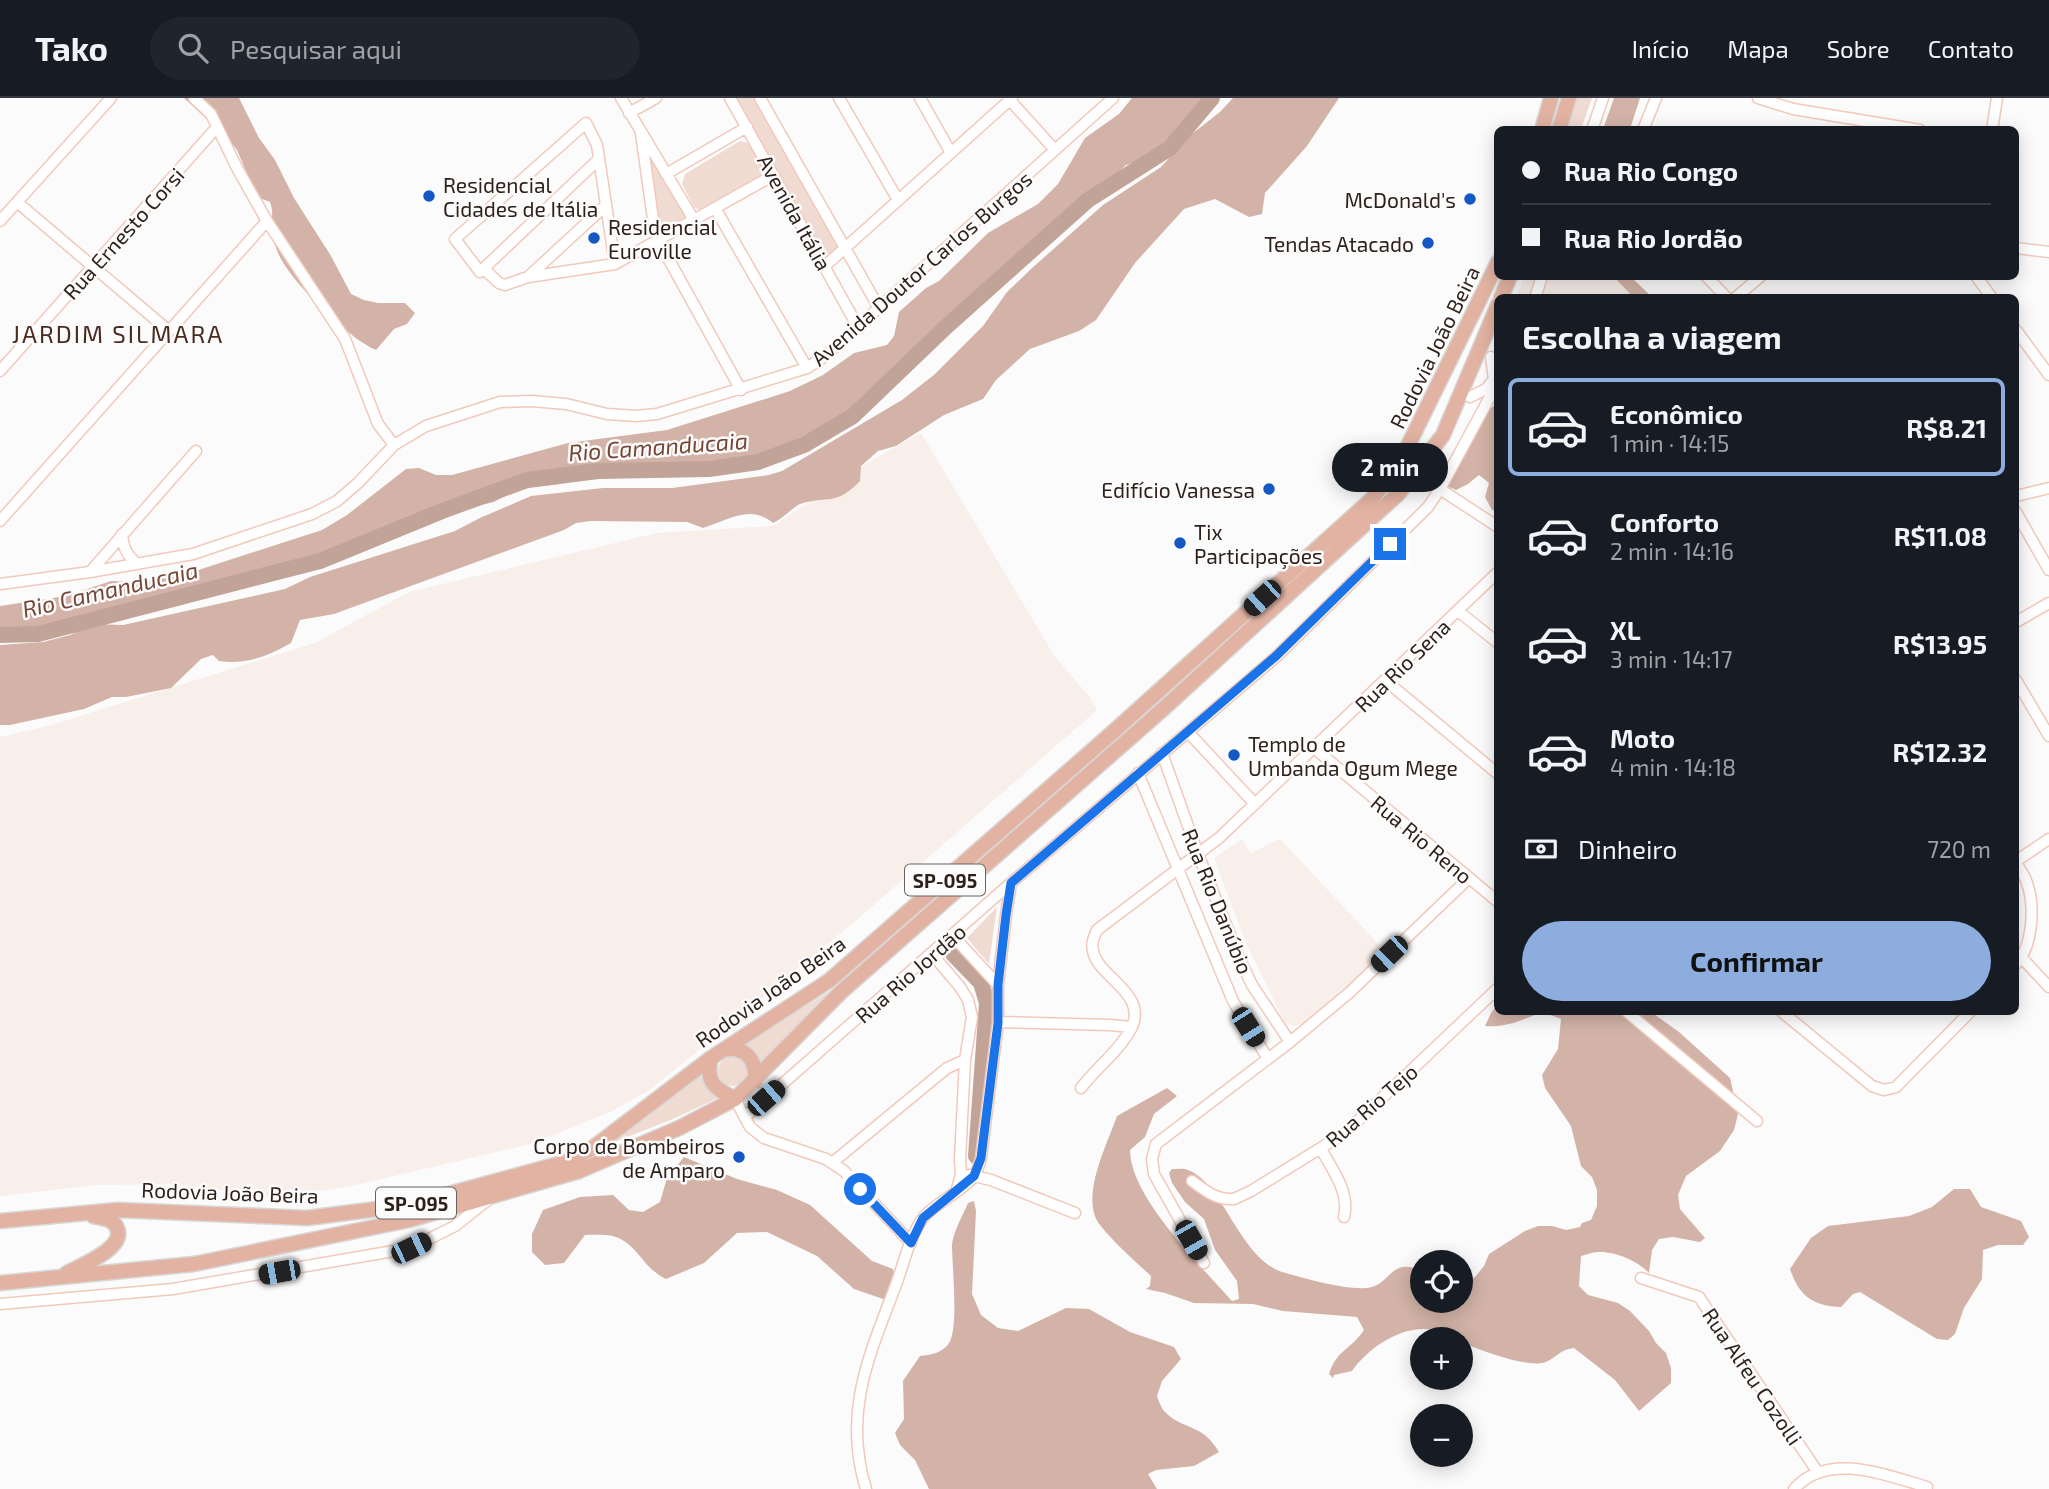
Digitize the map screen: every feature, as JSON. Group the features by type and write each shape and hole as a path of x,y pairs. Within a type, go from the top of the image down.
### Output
{"main road":[{"path":"1543,126 1551,98"},
{"path":"1560,126 1569,98"},
{"name":"Rodovia João Beira","path":"0,1221 118,1210 307,1219 408,1205 566,1162 590,1150 717,1054 830,980 1112,733 1372,499 1402,458 1494,270"},
{"name":"Rodovia João Beira","path":"0,1283 194,1264 409,1220 579,1171 679,1128 736,1098 842,991 1163,709 1398,494 1443,435 1489,356 1494,328"},
{"path":"1457,348 1489,356"},
{"path":"1445,373 1466,394"},
{"path":"736,1098 712,1084 709,1075 717,1054 739,1050 748,1055 754,1063 755,1081"},
{"path":"63,1276 107,1251 118,1239 116,1225 108,1219 69,1213"}],"street":[{"path":"2,215 17,202 111,98"},
{"path":"194,98 211,114 267,221 345,339 378,424 394,445"},
{"path":"621,98 694,220"},
{"path":"629,113 656,98"},
{"name":"Avenida Itália","path":"730,98 858,327"},
{"name":"Avenida Itália","path":"760,98 879,307"},
{"path":"839,98 898,200"},
{"path":"920,98 951,153"},
{"name":"Avenida Doutor Carlos Burgos","path":"0,584 192,554 312,514 348,492 394,445 426,426 500,402 566,404 607,414 657,414 807,368 858,327 1113,98"},
{"path":"1593,126 1603,98"},
{"path":"1645,126 1656,98"},
{"path":"1758,98 1793,109 1896,126"},
{"path":"1993,126 1997,98"},
{"path":"825,266 1010,99 1055,150"},
{"path":"599,159 480,272 455,239 586,123 597,145 615,264"},
{"name":"Rua Ernesto Corsi","path":"0,371 217,127"},
{"path":"666,174 747,127"},
{"path":"641,133 658,240 741,390"},
{"path":"484,269 505,285 528,277 615,264 774,175"},
{"path":"17,202 169,331"},
{"path":"528,277 606,205"},
{"path":"715,208 807,368"},
{"path":"0,521 267,221"},
{"path":"2019,248 2049,253"},
{"path":"1710,280 1723,294"},
{"path":"1740,294 1756,280"},
{"path":"2019,334 2049,375"},
{"path":"1482,412 1466,394 1486,389 1494,379 1489,356"},
{"name":"Rua Rio Jordão","path":"746,1116 1011,883 1276,656 1428,506 1494,390"},
{"path":"90,572 196,451"},
{"path":"2019,495 2049,488"},
{"path":"1440,489 1494,524"},
{"path":"2019,517 2049,570"},
{"path":"122,534 127,555 137,564"},
{"name":"Rua Rio Sena","path":"1132,1027 1134,1011 1130,999 1123,986 1100,965 1093,954 1092,942 1097,930 1219,838 1494,576"},
{"path":"2019,620 2049,603"},
{"path":"1458,611 1494,640"},
{"path":"1386,681 1494,771"},
{"path":"2019,685 2049,736"},
{"path":"1188,732 1255,804"},
{"name":"Rua Rio Reno","path":"1314,748 1494,899"},
{"name":"Rua Rio Danúbio","path":"1162,753 1198,855 1246,972 1290,1042"},
{"name":"Rua Rio Danúbio","path":"1138,773 1233,1001 1268,1059"},
{"path":"2019,860 2049,839"},
{"path":"2019,868 2027,883 2031,905 2030,934 2019,961 2049,987"},
{"path":"1204,1262 1154,1174 1152,1159 1156,1144 1290,1042 1349,993 1469,877"},
{"path":"866,1489 860,1471 856,1409 863,1375 911,1243 923,1218 974,1176 981,1158 998,1023 998,985 1011,883"},
{"path":"953,936 998,985"},
{"path":"932,954 961,987 972,1017 965,1060 961,1174 957,1189"},
{"name":"Rua Rio Tejo","path":"1192,1181 1209,1194 1223,1200 1234,1199 1321,1149 1345,1133 1494,992"},
{"path":"1630,1015 1757,1121"},
{"path":"1789,1015 1872,1086 1884,1090 1896,1087 1967,1015"},
{"path":"998,1023 1132,1027"},
{"path":"1082,1087 1120,1045 1132,1027"},
{"path":"832,1163 947,1068 965,1060"},
{"path":"736,1098 750,1127 764,1138 826,1158 844,1171 911,1243"},
{"path":"1321,1149 1346,1195 1344,1217"},
{"path":"961,1174 991,1180 1074,1213"},
{"path":"0,1304 173,1289 411,1248 456,1226 493,1195"},
{"name":"Rua Alfeu Cozolli","path":"1641,1278 1699,1297 1817,1471"},
{"path":"1794,1489 1803,1478 1817,1471 1843,1468 1871,1471 1927,1486"}],"shaded area":[{"path":"184,98 239,98 259,138 275,160 294,198 331,256 351,294 378,303 405,303 415,313 407,324 394,329 376,350 336,322 308,294 279,255 271,232 270,202 257,197 237,150 228,139"},
{"path":"736,98 756,98 839,244 833,254 822,253"},
{"path":"1132,98 1205,98 1174,139 1139,161 1126,165 981,287 924,347 902,365 876,396 820,436 766,460 739,468 670,473 601,472 560,484 518,489 494,502 412,521 363,547 337,555 311,568 285,575 257,576 217,587 174,593 42,630 14,629 0,632 0,606 66,596 111,581 140,582 183,575 322,530 347,515 406,469 419,468 436,475 452,475 568,443 667,430 790,391 823,375 854,353 887,345 894,336 899,312 926,288 939,281 988,233 1038,204 1058,184 1085,138 1119,114"},
{"path":"1233,98 1339,98 1307,146 1265,193 1262,214 1249,217 1215,199 1184,209 1135,263 1096,320 1079,331 1030,349 996,380 983,399 944,415 896,446 878,451 861,466 860,481 844,494 800,504 773,523 764,517 748,514 703,528 687,522 576,523 564,530 334,614 300,620 291,643 265,655 229,662 219,661 213,655 201,659 171,688 126,697 112,697 84,709 0,725 0,645 43,642 70,635 94,624 123,625 285,589 310,577 455,531 531,496 603,488 672,488 782,471 902,400 935,374 983,326 1007,292 1031,269 1103,205 1161,167 1188,137"},
{"path":"1575,98 1592,98 1582,126 1566,126"},
{"path":"1614,98 1640,98 1631,126 1604,126"},
{"path":"740,141 750,145 758,155 762,167 760,178 705,210 694,207 682,184 685,174"},
{"path":"650,162 655,162 686,212 683,223 669,230 659,223 648,167"},
{"path":"1523,280 1617,280 1630,294 1517,294"},
{"path":"1617,280 1634,280 1649,294 1630,294"},
{"path":"1494,406 1494,511 1485,497 1489,483 1479,475 1456,490 1443,484 1483,414"},
{"path":"921,433 1055,657 1089,696 1097,710 853,923 650,1090 610,1112 534,1143 356,1185 277,1198 176,1184 95,1185 0,1196 0,737 48,726 315,643 409,592 657,533 773,526 869,462"},
{"path":"1242,839 1251,853 1280,839 1384,950 1344,993 1312,1020 1294,1026 1285,1023 1246,943 1214,858"},
{"path":"997,907 989,964 967,938"},
{"path":"836,987 761,1067 756,1053 744,1045"},
{"path":"1494,1009 1494,1015 1536,1015 1506,1025 1485,1026"},
{"path":"1548,1015 1655,1015 1679,1032 1730,1078 1738,1114 1734,1130 1720,1151 1686,1176 1678,1195 1680,1209 1705,1238 1700,1242 1673,1237 1659,1239 1652,1250 1649,1273 1633,1261 1612,1253 1596,1252 1581,1256 1579,1286 1588,1295 1618,1303 1630,1311 1666,1353 1671,1368 1671,1383 1639,1411 1615,1380 1574,1348 1561,1352 1546,1362 1516,1361 1473,1346 1473,1327 1410,1327 1410,1330 1377,1346 1352,1371 1334,1375 1333,1378 1329,1374 1336,1359 1364,1330 1357,1317 1283,1311 1253,1304 1194,1303 1146,1289 1150,1286 1151,1276 1118,1245 1094,1214 1092,1201 1097,1171 1117,1116 1167,1088 1177,1096 1154,1114 1145,1137 1130,1150 1133,1169 1142,1189 1169,1230 1232,1301 1239,1299 1237,1281 1215,1250 1204,1219 1185,1202 1172,1183 1169,1173 1172,1169 1186,1169 1212,1189 1255,1252 1267,1264 1282,1272 1336,1285 1367,1288 1382,1282 1397,1269 1410,1267 1410,1313 1473,1313 1473,1278 1484,1266 1489,1254 1525,1231 1538,1226 1566,1230 1580,1227 1582,1223 1591,1220 1597,1206 1597,1190 1592,1177 1581,1166 1571,1126 1545,1088 1542,1075 1558,1049 1561,1019"},
{"path":"733,1056 744,1060 748,1071 744,1082 733,1086 722,1082 718,1071 722,1060"},
{"path":"702,1072 708,1090 718,1098 604,1146"},
{"path":"684,1157 737,1179 777,1190 810,1205 872,1261 893,1269 896,1279 886,1300 854,1289 817,1256 767,1232 737,1233 704,1263 666,1279 620,1238 585,1235 564,1263 545,1265 532,1252 532,1234 543,1210 580,1197 613,1195 629,1210 643,1212 660,1202 667,1178"},
{"path":"1954,1189 1970,1189 1981,1207 2021,1221 2029,1237 2023,1245 1998,1245 1983,1250 1982,1279 1964,1308 1955,1334 1948,1340 1937,1339 1860,1292 1853,1294 1841,1307 1815,1302 1798,1286 1790,1269 1811,1238 1828,1226 1909,1216 1932,1207"},
{"path":"974,1201 976,1211 972,1294 981,1315 998,1328 1018,1331 1066,1308 1089,1309 1130,1332 1174,1347 1181,1359 1162,1381 1157,1396 1160,1404 1172,1418 1206,1436 1219,1452 1194,1466 1156,1470 1148,1474 1157,1489 929,1489 915,1460 900,1445 895,1433 904,1419 903,1381 920,1356 940,1351 952,1336 952,1245 968,1203"}],"waterway":[{"name":"Rio Camanducaia","path":"0,635 38,634 320,561 442,511 527,480 598,471 709,469 758,462 804,445 853,416 947,326 1088,200 1170,148 1212,98"},
{"path":"953,954 981,983 987,1003 976,1156"}],"place":[{"name":"Residencial Cidades de Itália","path":"429,196"},
{"name":"McDonald's","path":"1470,199"},
{"name":"Residencial Euroville","path":"594,238"},
{"name":"Tendas Atacado","path":"1428,243"},
{"name":"Edifício Vanessa","path":"1269,489"},
{"name":"Tix Participações","path":"1180,543"},
{"name":"Templo de Umbanda Ogum Mege","path":"1234,755"},
{"name":"Corpo de Bombeiros de Amparo","path":"739,1157"}],"district":[{"name":"JARDIM SILMARA","path":"118,333"}],"route":[{"path":"860,1189 911,1243 923,1218 974,1176 981,1158 998,1023 998,985 1011,883 1276,656 1390,544"}]}
